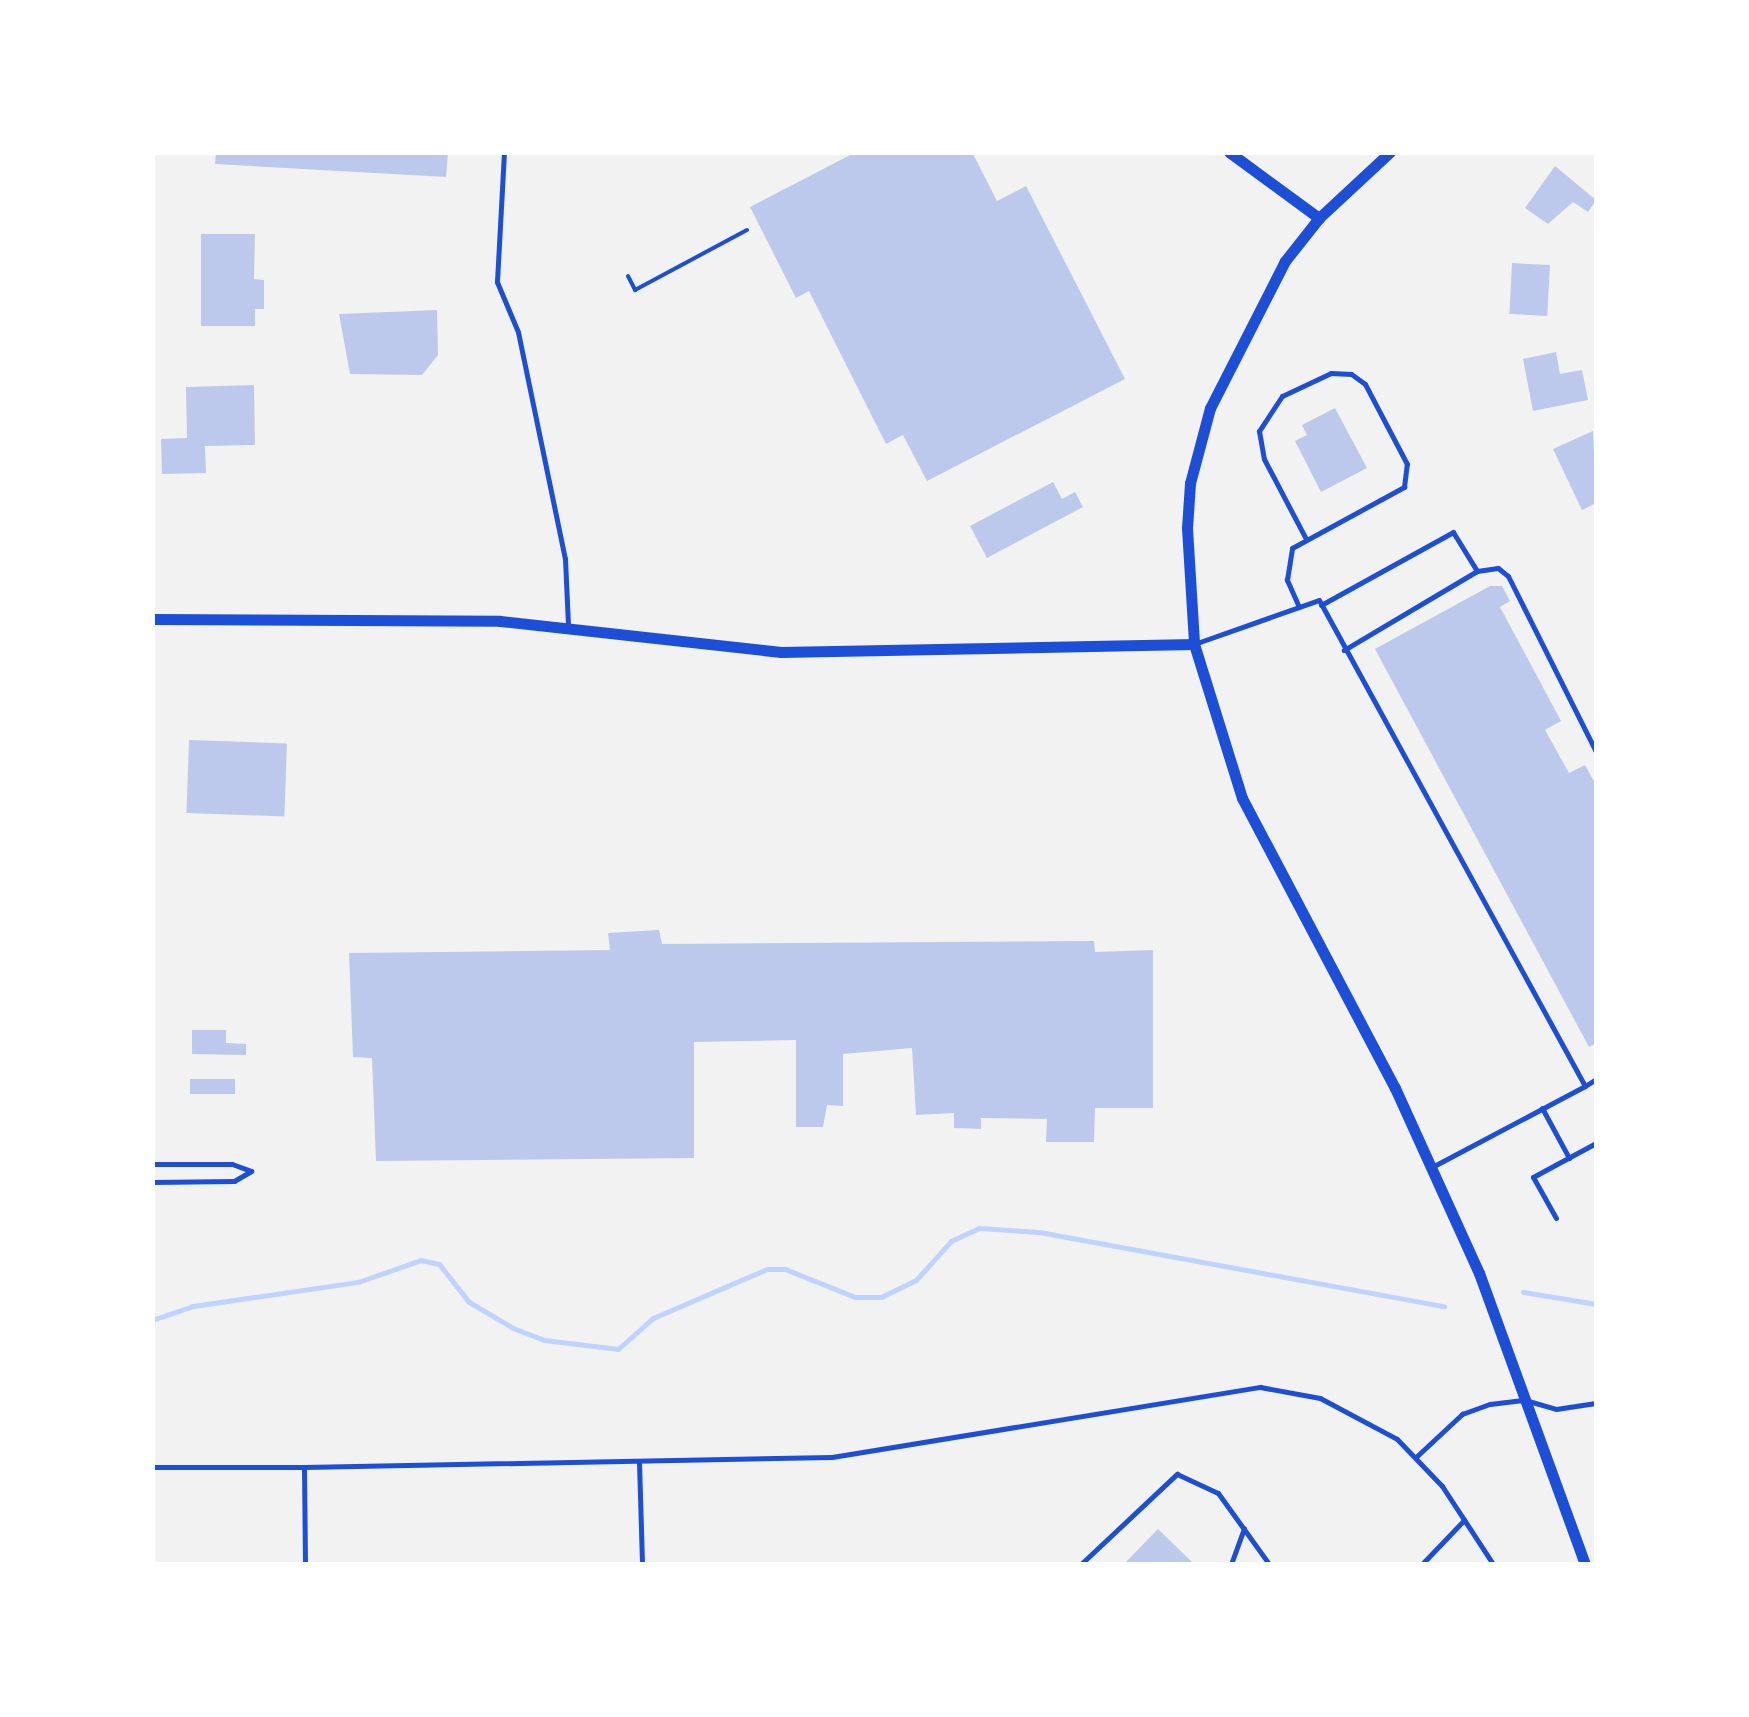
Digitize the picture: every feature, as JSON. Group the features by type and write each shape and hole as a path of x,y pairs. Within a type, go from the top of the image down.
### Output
{"street":[{"path":"1228,152 1319,218"},
{"path":"1390,152 1319,218 1256,308 1210,408 1190,483 1187,528 1194,644 1242,798 1432,1168 1526,1400 1585,1564"},
{"path":"152,619 500,621 781,652 1194,644"}],"lane":[{"path":"504,152 497,282 518,332 565,559 568,628"},
{"path":"1298,607 1287,580 1292,548 1404,487 1408,464 1366,384 1351,374 1332,373 1282,396 1266,412 1259,432 1264,459 1305,538"},
{"path":"1321,605 1453,532 1477,571"},
{"path":"1344,650 1477,571 1498,568 1508,576 1596,752"},
{"path":"1194,644 1319,600 1585,1086"},
{"path":"1432,1168 1596,1079"},
{"path":"1542,1108 1569,1158"},
{"path":"1556,1218 1533,1177 1596,1143"},
{"path":"152,1164 232,1164 251,1171 234,1180 152,1182"},
{"path":"152,1467 832,1458 1260,1387 1320,1398 1417,1456 1492,1564"},
{"path":"1417,1456 1462,1414 1526,1400 1556,1409 1596,1403"},
{"path":"639,1462 642,1564"},
{"path":"304,1467 305,1564"},
{"path":"1081,1564 1177,1474 1211,1486 1270,1564"},
{"path":"1422,1564 1464,1520"},
{"path":"1231,1564 1244,1528"}],"path":[{"path":"628,276 635,290 747,230"}],"building":[{"path":"216,152 448,152 446,177 215,164"},
{"path":"856,152 972,152 997,201 1026,186 1125,379 927,481 903,435 886,444 809,291 796,298 750,207"},
{"path":"1555,166 1596,200 1588,212 1573,202 1548,224 1525,208"},
{"path":"201,234 255,234 254,279 264,280 264,309 255,309 255,326 201,326"},
{"path":"1512,263 1550,265 1547,316 1509,314"},
{"path":"437,310 438,355 422,375 350,374 339,314"},
{"path":"1556,352 1560,374 1582,370 1588,400 1533,411 1523,359"},
{"path":"254,385 255,445 205,446 206,473 162,474 161,439 187,438 186,387"},
{"path":"1335,408 1367,468 1321,492 1295,441 1307,435 1302,425"},
{"path":"1593,431 1596,503 1582,510 1553,449"},
{"path":"1053,482 1062,499 1075,492 1083,507 987,558 970,526"},
{"path":"1490,586 1502,586 1510,601 1500,607 1561,721 1545,730 1569,773 1585,765 1596,785 1596,1043 1589,1047 1375,649"},
{"path":"189,740 287,743 284,816 186,813"},
{"path":"659,930 662,944 1094,941 1095,952 1153,950 1153,1108 1095,1108 1094,1142 1046,1142 1047,1119 981,1118 981,1129 954,1128 954,1113 916,1115 912,1048 843,1054 843,1106 827,1105 823,1127 796,1127 796,1040 694,1042 694,1158 376,1161 372,1058 353,1057 349,953 610,950 608,933"},
{"path":"192,1030 226,1030 226,1043 246,1044 246,1055 192,1054"},
{"path":"190,1079 235,1079 235,1094 190,1094"},
{"path":"1158,1529 1194,1564 1124,1564"}],"waterway":[{"path":"152,1320 193,1306 358,1282 421,1260 439,1264 469,1302 513,1328 544,1340 618,1349 653,1318 767,1269 785,1269 855,1297 881,1297 916,1280 951,1241 979,1228 1039,1232 1444,1306"},
{"path":"1523,1292 1596,1304"}]}
